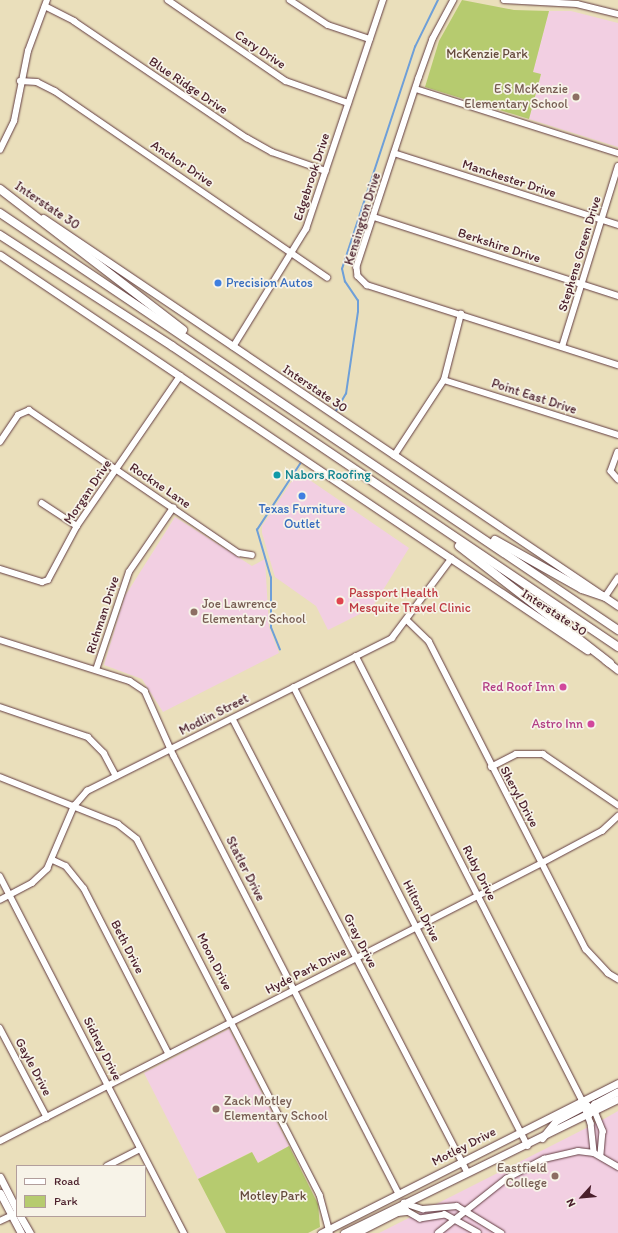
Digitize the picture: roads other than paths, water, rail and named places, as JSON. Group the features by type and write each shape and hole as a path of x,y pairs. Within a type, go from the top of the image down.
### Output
{"highway":[{"path":"0,189 220,361"},
{"path":"0,213 618,630"},
{"path":"0,235 172,346 618,647"},
{"path":"449,515 582,589 605,597"},
{"path":"426,518 610,663"}],"main road":[{"name":"Interstate 30","path":"0,189 618,606"},
{"name":"Interstate 30","path":"0,255 451,559 610,663 618,670"},
{"name":"Motley Drive","path":"326,1232 399,1193 618,1083"},
{"path":"594,1108 618,1091"},
{"name":"Motley Drive","path":"345,1233 404,1203 528,1146 588,1115 594,1108 618,1099"},
{"path":"542,1138 556,1121 582,1107 582,1100"},
{"path":"0,1177 15,1212"},
{"path":"0,1193 15,1212"},
{"path":"399,1193 404,1203"},
{"path":"345,1233 360,1232 397,1212 406,1211"},
{"path":"16,1217 21,1233"},
{"path":"21,1217 30,1233"}],"street":[{"name":"Cary Drive","path":"168,0 286,81 348,103"},
{"path":"290,0 328,25 370,39"},
{"name":"Edgebrook Drive","path":"233,347 293,253 306,229 383,0"},
{"name":"Kensington Drive","path":"454,0 433,40 394,153 357,269 362,281 562,348 618,365"},
{"path":"504,0 577,4 618,14"},
{"path":"0,150 18,108 20,81 46,3"},
{"name":"Blue Ridge Drive","path":"46,3 246,138 272,152 326,171"},
{"name":"Anchor Drive","path":"20,81 37,82 55,91 327,276"},
{"path":"416,89 618,153"},
{"name":"Manchester Drive","path":"394,153 618,225"},
{"name":"Stephens Green Drive","path":"562,348 603,220 618,166"},
{"name":"Berkshire Drive","path":"374,218 618,296"},
{"path":"394,456 444,380 461,314"},
{"name":"Morgan Drive","path":"0,569 42,582 48,580 77,526 117,470 180,376"},
{"name":"Point East Drive","path":"444,380 618,435"},
{"name":"Rockne Lane","path":"0,442 18,415 29,410 239,554 252,555"},
{"path":"618,452 612,471 618,479"},
{"path":"42,503 77,526"},
{"name":"Richman Drive","path":"96,670 129,572 173,508"},
{"name":"Modlin Street","path":"0,900 38,878 53,860 74,806 87,791 392,638 408,621 451,559"},
{"path":"605,597 618,578"},
{"name":"Sheryl Drive","path":"408,621 428,641 491,767 586,949 618,979"},
{"name":"Statler Drive","path":"0,640 96,670 140,686 399,1193"},
{"name":"Ruby Drive","path":"356,656 582,1100 588,1115 594,1153"},
{"name":"Hilton Drive","path":"294,687 528,1146"},
{"path":"0,707 88,737 104,753 116,776"},
{"name":"Gray Drive","path":"232,718 468,1174"},
{"path":"491,767 516,754 543,754 618,806"},
{"name":"Moon Drive","path":"0,777 118,824 137,839 320,1195 326,1232"},
{"name":"Hyde Park Drive","path":"0,1141 542,863 602,831 618,816"},
{"name":"Beth Drive","path":"53,860 66,866 84,888 169,1054"},
{"name":"Sidney Drive","path":"0,876 184,1233"},
{"name":"Gayle Drive","path":"0,1028 47,1117"},
{"path":"582,1100 594,1108 603,1131 601,1155"},
{"path":"109,1165 140,1149"},
{"path":"438,1233 469,1212 524,1167 564,1154 594,1153 601,1155 618,1166"},
{"path":"404,1203 423,1209 458,1206 501,1233"},
{"path":"404,1203 406,1211 427,1220 445,1215 457,1220 478,1233"},
{"path":"0,1221 15,1212"}],"waterway":[{"path":"336,411 346,394 358,312 358,301 345,282 342,269 415,47 438,0"},
{"path":"280,650 271,628 271,578 257,530 300,464"}],"place":[{"name":"E S McKenzie Elementary School","path":"576,97"},
{"name":"Precision Autos","path":"218,283"},
{"name":"Nabors Roofing","path":"277,475"},
{"name":"Texas Furniture Outlet","path":"302,496"},
{"name":"Passport Health Mesquite Travel Clinic","path":"340,601"},
{"name":"Joe Lawrence Elementary School","path":"194,612"},
{"name":"Red Roof Inn","path":"563,687"},
{"name":"Astro Inn","path":"591,724"},
{"name":"Zack Motley Elementary School","path":"216,1109"},
{"name":"Eastfield College","path":"555,1176"}],"park label":[{"name":"McKenzie Park","path":"487,54"},
{"name":"Motley Park","path":"273,1196"}]}
